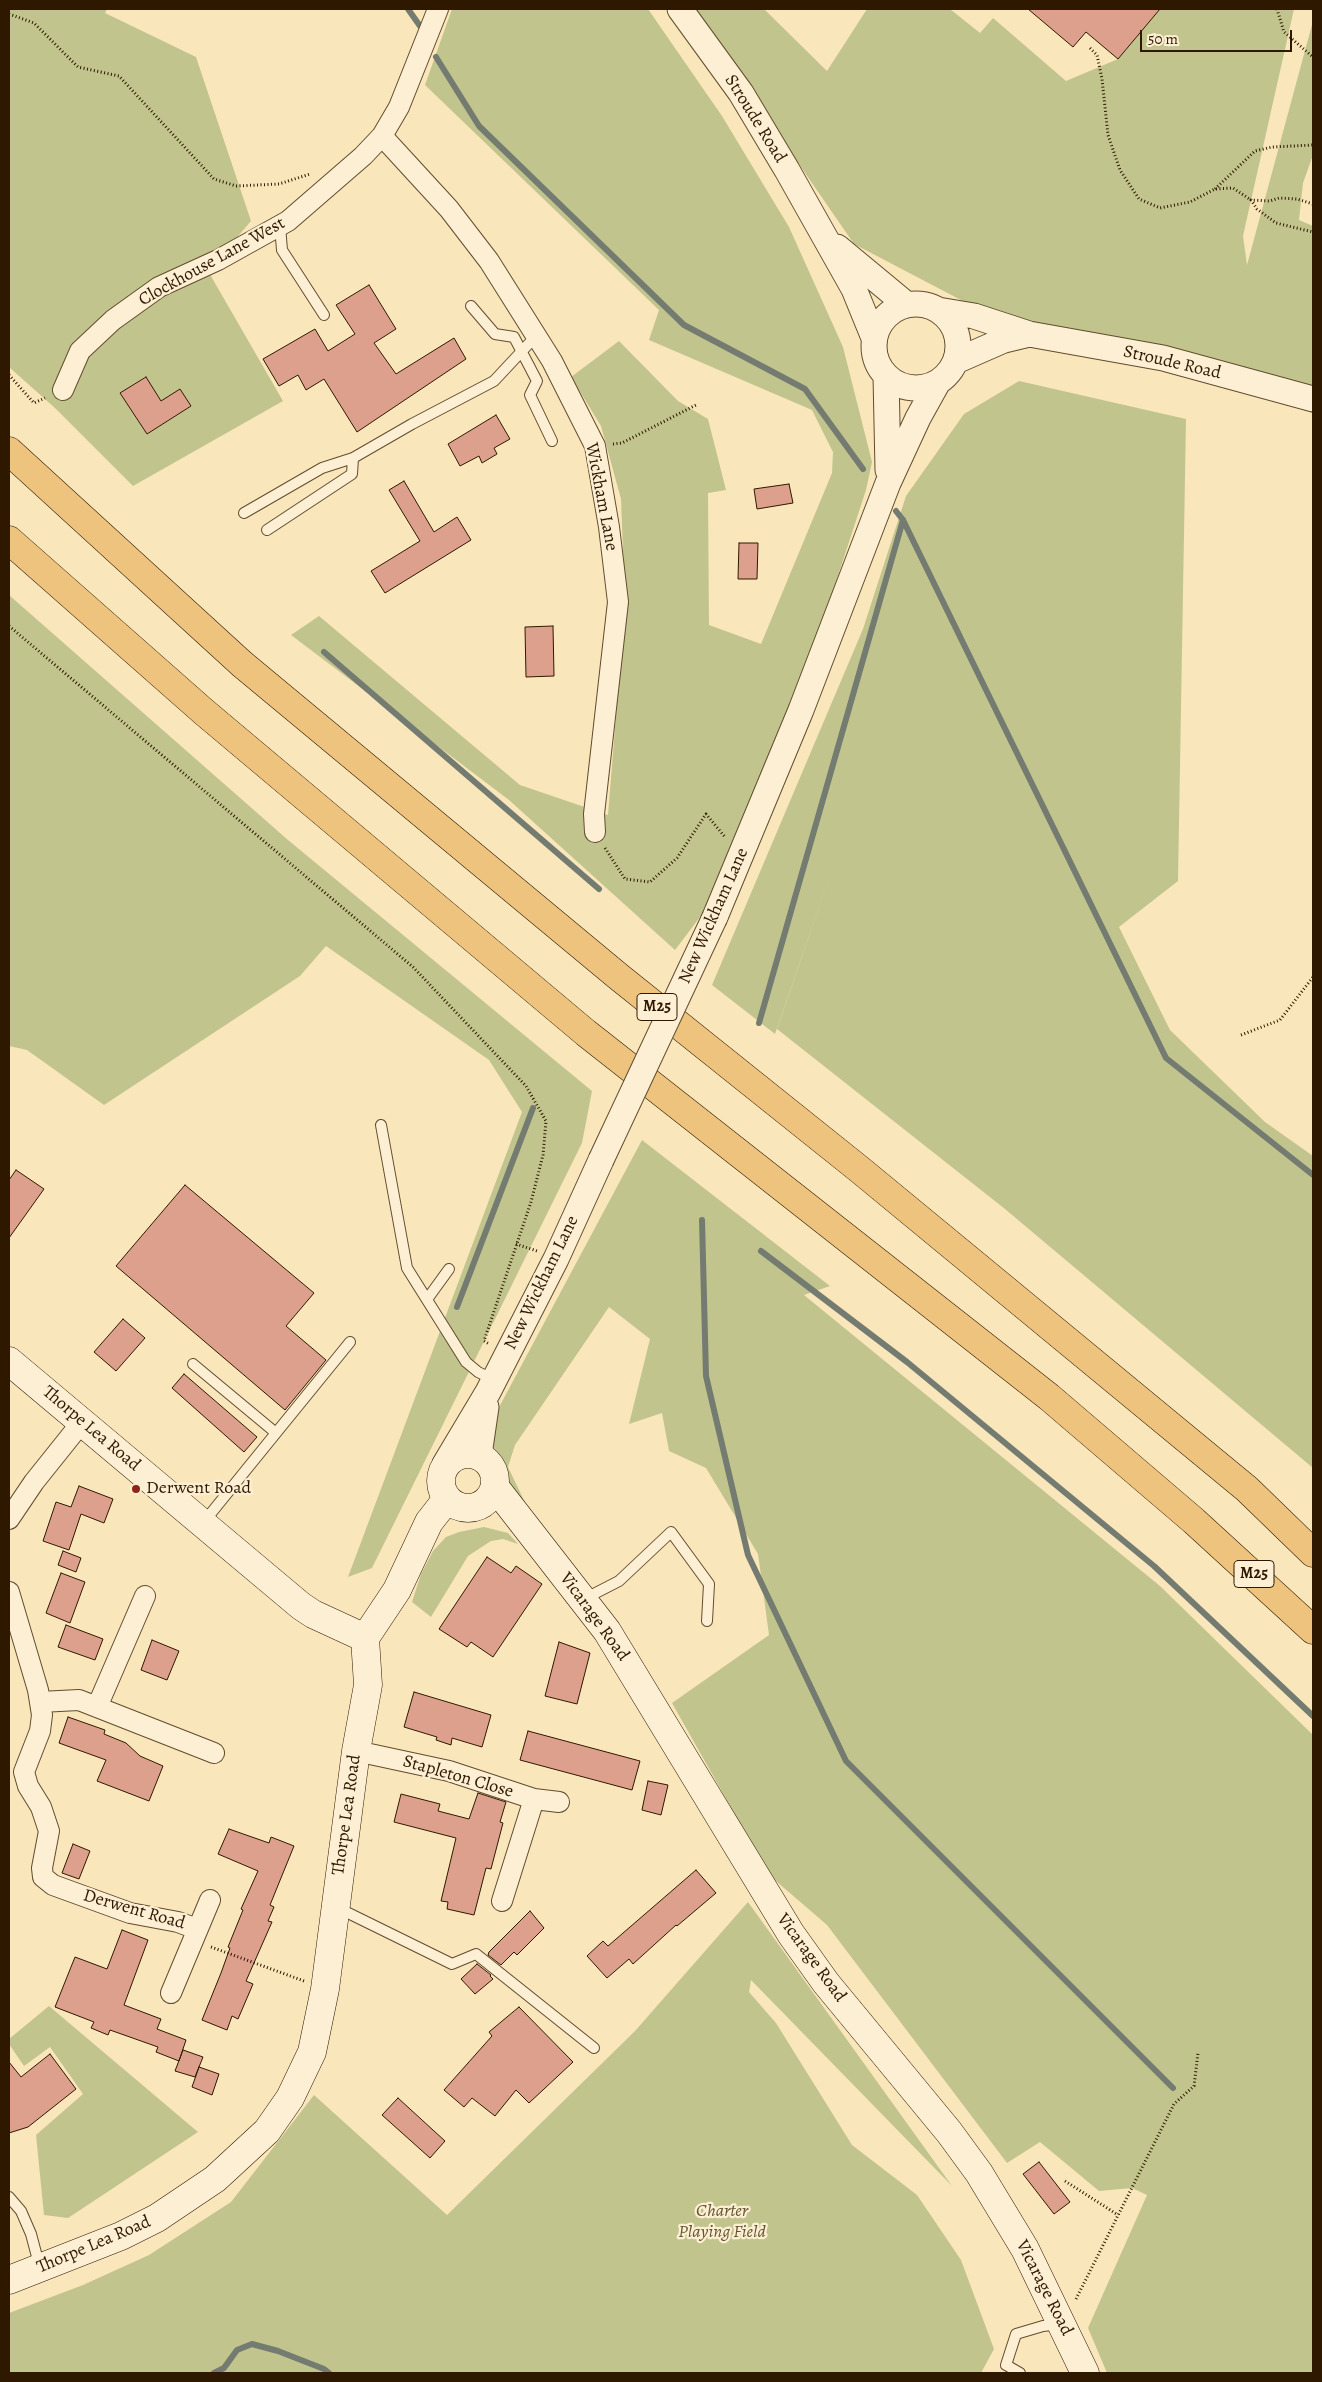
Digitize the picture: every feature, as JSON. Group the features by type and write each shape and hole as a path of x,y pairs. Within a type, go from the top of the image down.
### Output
{"highway":[{"name":"M25","path":"9,451 242,664 612,971 859,1169 1246,1489 1313,1553"},
{"name":"M25","path":"9,540 204,712 586,1033 1049,1397 1194,1521 1313,1630"}],"main road":[{"name":"Thorpe Lea Road","path":"9,1361 301,1606 313,1614 365,1638 368,1685 356,1751 325,1989 312,2052 290,2098 267,2131 215,2179 157,2218 121,2236 9,2280"},
{"path":"460,1454 478,1455 490,1465 494,1472 487,1496 461,1507 448,1499 440,1485 445,1464 460,1454"},
{"name":"Vicarage Road","path":"487,1496 538,1540 607,1631 654,1705 791,1934 826,1983 949,2132 979,2173 1006,2214 1063,2324 1085,2373"},
{"path":"365,1638 397,1590 429,1522 448,1499"}],"street":[{"name":"Clockhouse Lane West","path":"63,390 80,351 113,320 159,287 218,260 280,226 363,156 382,136 400,107 438,9"},
{"name":"Stroude Road","path":"680,9 741,93 854,289 874,338"},
{"name":"Wickham Lane","path":"382,136 449,209 489,261 552,361 595,446 609,528 618,602 594,814 595,832"},
{"name":"Stroude Road","path":"823,233 849,259 907,305"},
{"path":"918,304 938,310 954,327 958,350 956,361 948,373 930,386 911,388 894,382 886,376 878,365 874,352 874,338 886,316 907,305 918,304"},
{"name":"Stroude Road","path":"938,310 974,316 1029,334 1163,358 1313,399"},
{"name":"Stroude Road","path":"956,361 1004,340 1029,334"},
{"name":"New Wickham Lane","path":"886,376 889,429 888,483"},
{"name":"New Wickham Lane","path":"445,1464 491,1386 556,1259 715,917 801,710 888,483 918,418 938,382"},
{"name":"New Wickham Lane","path":"478,1455 491,1386"},
{"path":"11,1513 82,1422"},
{"path":"97,1707 145,1596"},
{"name":"Derwent Road","path":"10,1597 28,1653 42,1715 40,1732 16,1770 41,1806 49,1831 42,1868 43,1877 53,1885 130,1913 178,1922 194,1935"},
{"path":"40,1702 79,1700 214,1753"},
{"name":"Stapleton Close","path":"356,1751 449,1771 534,1799 560,1802"},
{"path":"502,1901 534,1799"},
{"name":"Derwent Road","path":"171,1993 210,1900"}],"lane":[{"path":"280,226 282,250 324,315"},
{"path":"471,306 495,334 514,337 537,381 530,396 552,441"},
{"path":"244,513 322,468 353,458 412,424 494,381 536,336"},
{"path":"267,530 352,474 353,458"},
{"path":"381,1125 407,1268 428,1298 466,1362 491,1386"},
{"path":"428,1298 449,1269"},
{"path":"203,1524 350,1342"},
{"path":"193,1364 276,1433"},
{"path":"583,1599 618,1581 671,1532 709,1584 707,1621"},
{"path":"335,1906 452,1964 476,1954 594,2048"},
{"path":"9,2197 24,2219 31,2234 40,2269"},
{"path":"1020,2373 1006,2365 1016,2334 1043,2326 1063,2324"}],"path":[{"path":"1277,9 1284,32 1313,57"},
{"path":"9,14 34,23 78,67 119,76 214,179 236,186 279,184 311,174"},
{"path":"1090,48 1096,55 1102,79 1108,135 1120,170 1139,199 1160,208 1190,202 1215,188 1255,151 1272,147 1313,145"},
{"path":"1215,188 1232,188 1251,200 1257,209 1276,223 1313,232"},
{"path":"1251,200 1297,199 1313,204"},
{"path":"9,375 34,403 63,390"},
{"path":"595,446 622,443 696,404"},
{"path":"9,626 413,967 526,1086 546,1120 543,1155 531,1202 484,1341 492,1346"},
{"path":"595,832 625,879 650,882 677,858 706,814 728,841"},
{"path":"1241,1035 1280,1020 1313,977"},
{"path":"194,1935 325,1989"},
{"path":"1063,2324 1174,2104 1194,2086 1198,2053"},
{"path":"1065,2181 1118,2215"}],"green space":[{"path":"9,9 107,9 105,13 196,57 251,221 208,271 283,401 133,486 55,408 9,367","holes":["145,377 161,401 180,389 191,406 147,434 120,393"]},
{"path":"452,9 648,9 722,116 789,227 843,347 872,462 866,490 832,594 751,804 703,913 675,950 509,800 291,635 319,616 520,785 608,815 625,603 621,499 601,426 571,377 619,341 678,401 708,419 726,490 708,493 709,625 761,644 832,473 833,452 812,410 649,340 659,310 425,85"},
{"path":"692,9 764,9 827,71 867,9 950,9 980,33 993,18 1066,81 1118,59 1160,9 1294,9 1243,236 1247,265 1313,21 1313,155 1303,183 1299,220 1313,226 1313,388 978,309 854,244"},
{"path":"1019,381 1186,419 1178,881 1119,927 1170,1030 1265,1122 1313,1156 1313,1468 1005,1209 777,1029 837,855 775,1034 712,985 863,629 906,496 964,414"},
{"path":"9,595 288,840 592,1091 582,1143 372,1568 348,1577 522,1112 489,1060 326,946 300,976 104,1105 27,1050 9,1046"},
{"path":"642,1140 830,1286 804,1295 1160,1586 1313,1735 1313,2373 1107,2373 1088,2328 1147,2195 1132,2188 1099,2191 1040,2142 1007,2163 827,1925 769,1875 672,1703 769,1635 758,1554 706,1468 669,1451 662,1413 629,1424 650,1339 609,1307 515,1445 508,1467 531,1515 511,1499 496,1469 493,1443 497,1411"},
{"path":"484,1527 508,1533 518,1544 503,1539 491,1541 468,1556 431,1617 412,1602 421,1574 433,1551 446,1537 459,1532"},
{"name":"Charter Playing Field","path":"748,1902 952,2186 751,1980 749,1992 776,2023 852,2145 917,2195 961,2260 994,2349 981,2373 9,2373 9,2313 83,2285 149,2255 231,2202 314,2095 447,2215 635,2031"},
{"path":"49,2006 198,2132 68,2218 44,2215 36,2135 83,2094 50,2047 24,2066 9,2044 9,2039"}],"building":[{"path":"1028,9 1160,9 1118,59 1086,32 1073,47"},
{"path":"369,285 396,329 374,343 396,374 454,338 466,359 357,432 324,379 306,390 298,375 279,386 263,359 315,329 328,351 355,334 336,305"},
{"path":"146,377 161,401 180,389 191,406 147,434 120,393"},
{"path":"496,415 510,439 494,448 497,454 482,463 479,456 460,466 448,444"},
{"path":"404,481 434,532 457,517 471,540 385,593 371,571 420,541 389,490"},
{"path":"789,484 793,503 757,509 754,489"},
{"path":"739,543 758,543 757,579 738,579"},
{"path":"553,626 554,676 526,677 525,627"},
{"path":"16,1170 44,1189 9,1238 9,1180"},
{"path":"185,1185 314,1293 286,1326 326,1360 285,1410 116,1266"},
{"path":"123,1319 145,1338 116,1371 94,1352"},
{"path":"184,1374 257,1437 244,1452 172,1388"},
{"path":"79,1486 113,1499 104,1523 81,1514 69,1550 43,1541 56,1502 71,1507"},
{"path":"63,1551 81,1558 76,1572 58,1565"},
{"path":"487,1557 511,1573 516,1566 542,1584 493,1657 471,1642 467,1647 439,1629"},
{"path":"61,1573 85,1582 70,1623 46,1613"},
{"path":"66,1625 103,1639 95,1660 58,1647"},
{"path":"152,1640 179,1651 167,1680 141,1670"},
{"path":"559,1642 590,1653 577,1704 545,1696"},
{"path":"414,1692 491,1715 482,1747 452,1738 451,1745 436,1740 437,1737 404,1727"},
{"path":"68,1717 105,1730 104,1734 126,1743 140,1756 163,1766 149,1801 97,1781 106,1760 59,1743"},
{"path":"528,1731 640,1761 632,1790 520,1760"},
{"path":"648,1781 668,1785 661,1815 642,1810"},
{"path":"478,1793 506,1802 500,1822 503,1823 491,1869 486,1868 474,1915 447,1909 448,1902 441,1901 456,1838 394,1822 401,1794 440,1804 438,1811 469,1819"},
{"path":"229,1829 269,1843 271,1837 294,1846 270,1905 274,1907 268,1921 272,1922 246,1981 253,1984 238,2019 232,2016 227,2030 202,2020 230,1948 228,1947 243,1910 241,1909 258,1871 218,1854"},
{"path":"73,1844 90,1851 79,1879 62,1873"},
{"path":"696,1870 716,1893 676,1925 633,1964 629,1959 607,1978 587,1956 603,1941 608,1946"},
{"path":"530,1911 544,1928 517,1955 514,1952 501,1965 488,1955 489,1952"},
{"path":"122,1930 148,1940 124,2005 161,2019 157,2029 186,2040 179,2061 156,2052 158,2047 110,2030 108,2035 91,2028 94,2022 55,2007 75,1957 107,1969"},
{"path":"477,1964 491,1975 493,1979 475,1994 461,1979"},
{"path":"519,2007 573,2062 529,2103 516,2090 495,2116 472,2098 464,2107 444,2090 492,2036 489,2032"},
{"path":"183,2050 203,2057 195,2077 175,2071"},
{"path":"50,2054 76,2089 28,2127 9,2133 9,2062 21,2077"},
{"path":"199,2067 219,2074 212,2095 192,2087"},
{"path":"398,2098 445,2141 430,2158 382,2115"},
{"path":"1039,2162 1070,2202 1054,2214 1023,2174"}],"waterway":[{"path":"408,9 420,26"},
{"path":"436,57 479,126 684,325 805,389 863,469"},
{"path":"896,511 903,520 1166,1058 1313,1175"},
{"path":"759,1023 903,520"},
{"path":"324,652 599,889"},
{"path":"457,1307 533,1108"},
{"path":"702,1220 706,1376 748,1555 846,1761 1173,2088"},
{"path":"761,1251 907,1362 1154,1566 1313,1716"},
{"path":"214,2373 224,2368 237,2350 252,2344 278,2351 324,2369 329,2373"}],"place":[{"name":"Derwent Road","path":"136,1489"}]}
